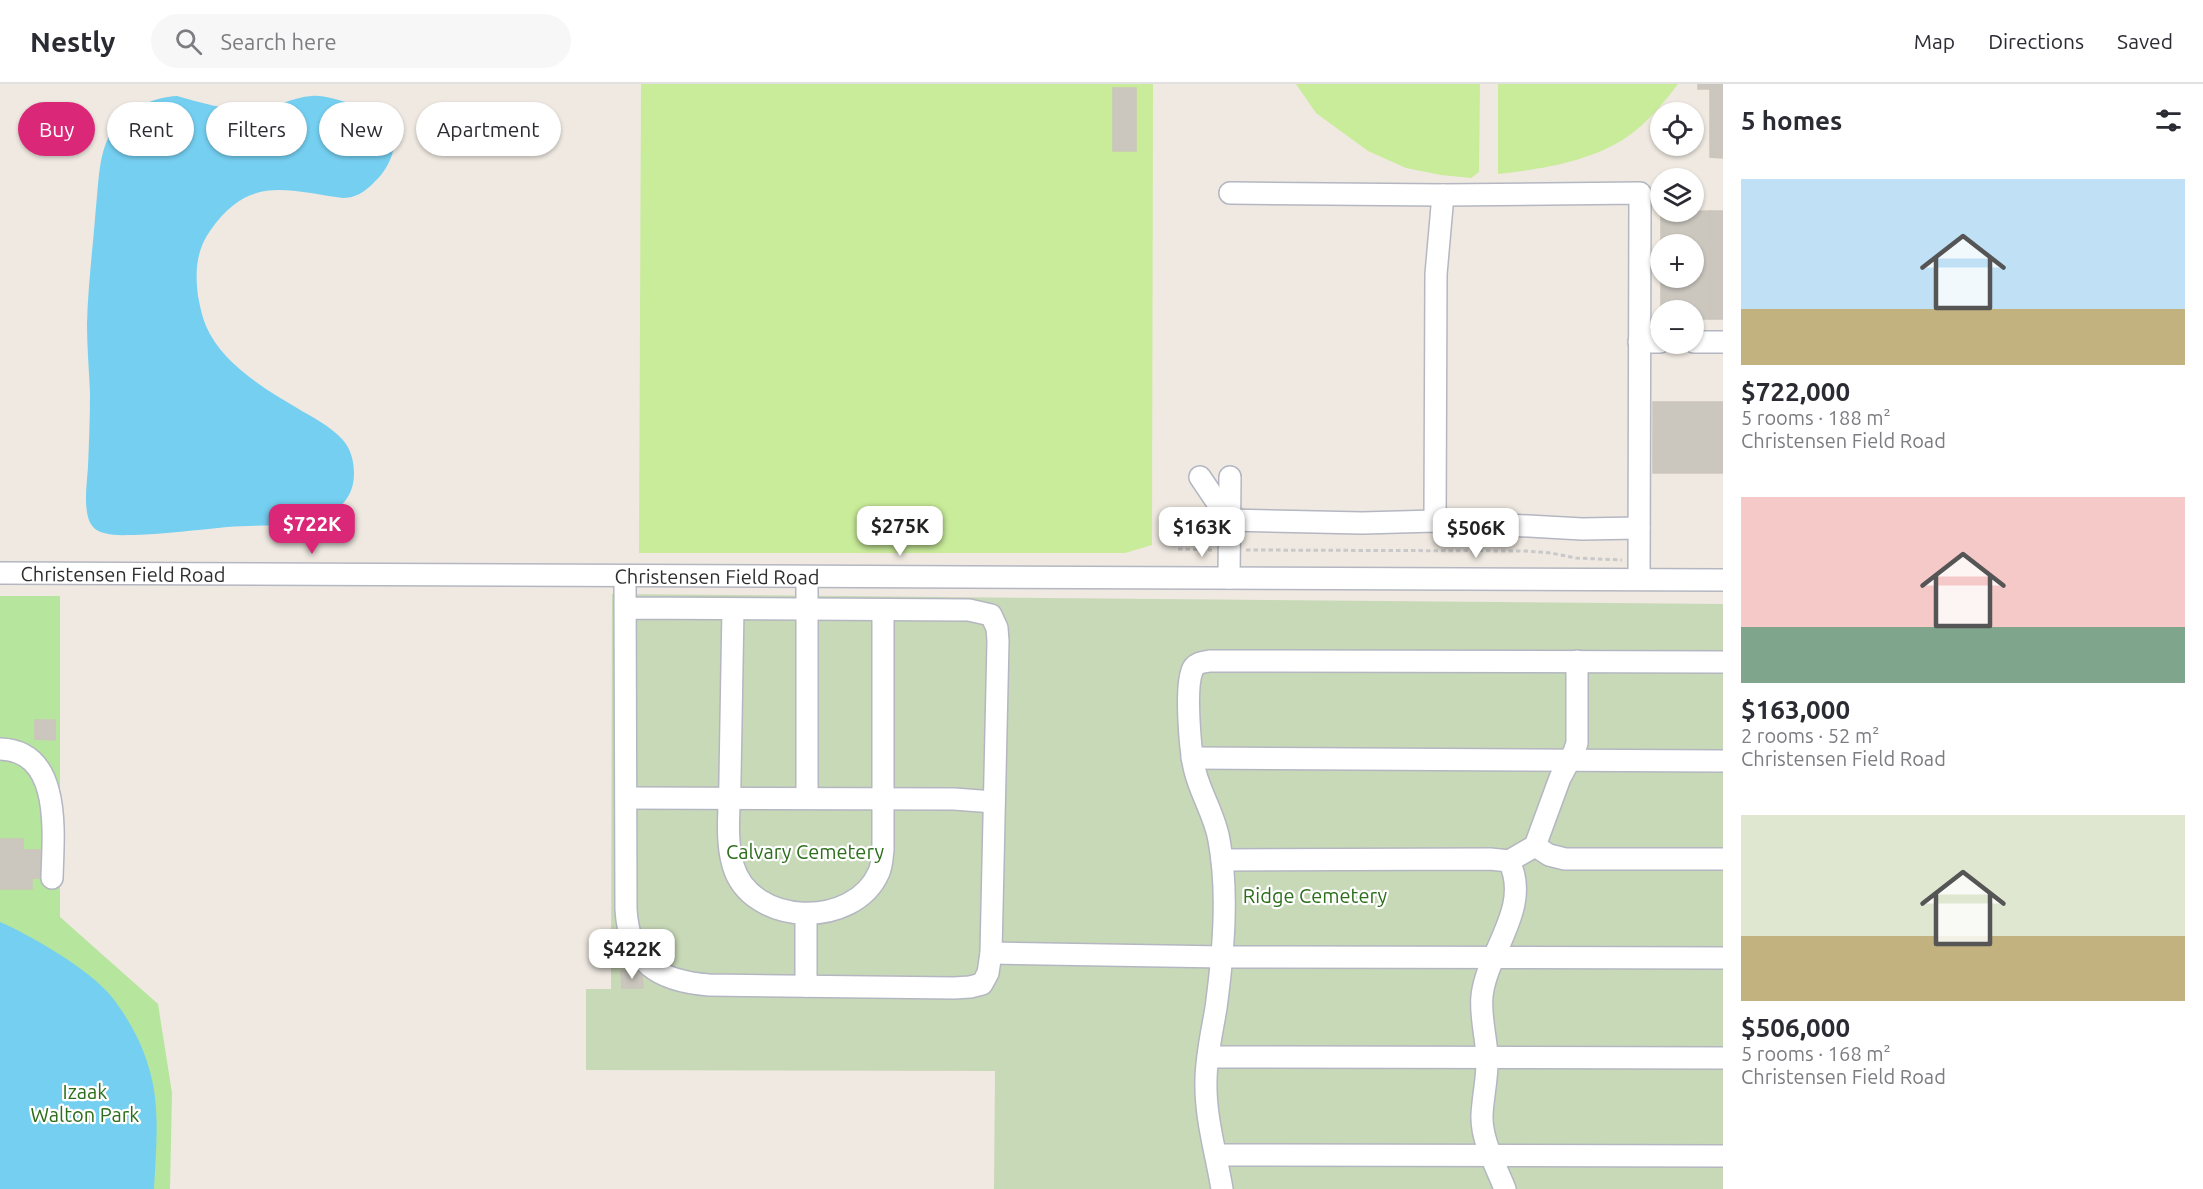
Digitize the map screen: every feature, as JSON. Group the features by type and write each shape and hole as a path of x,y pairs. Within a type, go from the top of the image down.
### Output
{"street":[{"path":"1230,193 1443,195 1640,193 1639,570"},
{"path":"1434,521 1436,274 1443,195"},
{"path":"1639,342 1650,342"},
{"path":"1704,342 1723,342"},
{"path":"1200,477 1229,520"},
{"path":"1229,578 1230,477"},
{"path":"1229,520 1362,523 1434,521 1582,529 1639,528"},
{"name":"Christensen Field Road","path":"0,573 1229,578 1639,570 1723,580"},
{"path":"625,576 625,608 626,798 627,924 632,943 646,964 665,976 694,984 976,986 986,980 991,953 998,641 995,621 991,615 977,611 625,608"},
{"path":"807,577 807,798"},
{"path":"732,609 730,797 732,862 739,880 753,896 769,906 806,914 828,911 850,902 872,884 880,870 883,798 883,610"},
{"path":"1222,1189 1206,1082 1223,957 1222,860 1217,828 1192,758 1189,687 1191,671 1202,662 1723,662"},
{"path":"1222,860 1490,859 1509,861 1535,846 1560,778 1576,743 1577,662"},
{"path":"0,749 11,749 26,755 43,776 49,789 53,818 52,878"},
{"path":"1192,758 1723,761"},
{"path":"626,798 954,798 994,802"},
{"path":"1535,846 1549,855 1565,859 1723,859"},
{"path":"1505,1189 1482,1127 1487,1058 1482,1002 1486,964 1512,913 1515,898 1516,880 1509,861"},
{"path":"806,914 806,986"},
{"path":"991,953 1486,964 1723,958"},
{"path":"1485,1032 1495,1043 1516,1057"},
{"path":"1209,1057 1723,1058"},
{"path":"1486,1087 1501,1067 1516,1057"},
{"path":"1216,1155 1723,1156"}],"path":[{"path":"1178,549 1541,551 1639,570"}],"green space":[{"path":"641,84 1153,84 1152,545 1125,553 639,553"},
{"path":"1296,84 1480,84 1479,172 1471,178 1441,175 1406,168 1368,151 1316,113"},
{"path":"1498,84 1678,84 1664,102 1650,102 1650,117 1634,132 1613,146 1565,163 1498,174"},
{"name":"Ridge Cemetery","path":"612,594 1723,604 1723,1189 994,1189 995,1071 586,1070 586,989 611,989"},
{"name":"Izaak Walton Park","path":"0,596 60,596 60,917 158,1004 172,1093 170,1189 0,1189"}],"water":[{"path":"177,96 206,104 206,156 307,156 307,102 287,102 320,96 345,102 319,102 319,156 392,156 388,165 373,184 349,198 270,190 239,201 210,231 199,254 197,279 201,311 206,326 222,351 258,383 332,430 350,451 354,474 348,496 333,512 312,521 289,525 235,526 158,534 112,535 98,531 89,520 86,498 90,402 87,324 89,280 102,156 107,142 107,156 194,156 194,102 150,102"},
{"path":"0,922 43,944 75,964 111,996 128,1020 145,1056 155,1095 157,1127 154,1189 0,1189"}],"building":[{"path":"1698,84 1723,84 1723,158 1710,157 1710,89 1698,89"},
{"path":"1113,88 1136,88 1136,151 1113,151"},
{"path":"1704,211 1710,211 1710,319 1704,319 1704,300 1661,300 1661,288 1704,288 1704,234 1661,234 1661,222 1704,222"},
{"path":"1710,211 1723,211 1723,319 1710,319"},
{"path":"1653,402 1723,402 1723,473 1653,473"},
{"path":"35,720 55,720 55,740 35,739"},
{"path":"0,839 23,839 23,850 42,850 42,878 32,878 32,889 0,889"},
{"path":"621,971 642,971 643,988 622,988"}],"park label":[{"name":"Calvary Cemetery","path":"805,851"}]}
